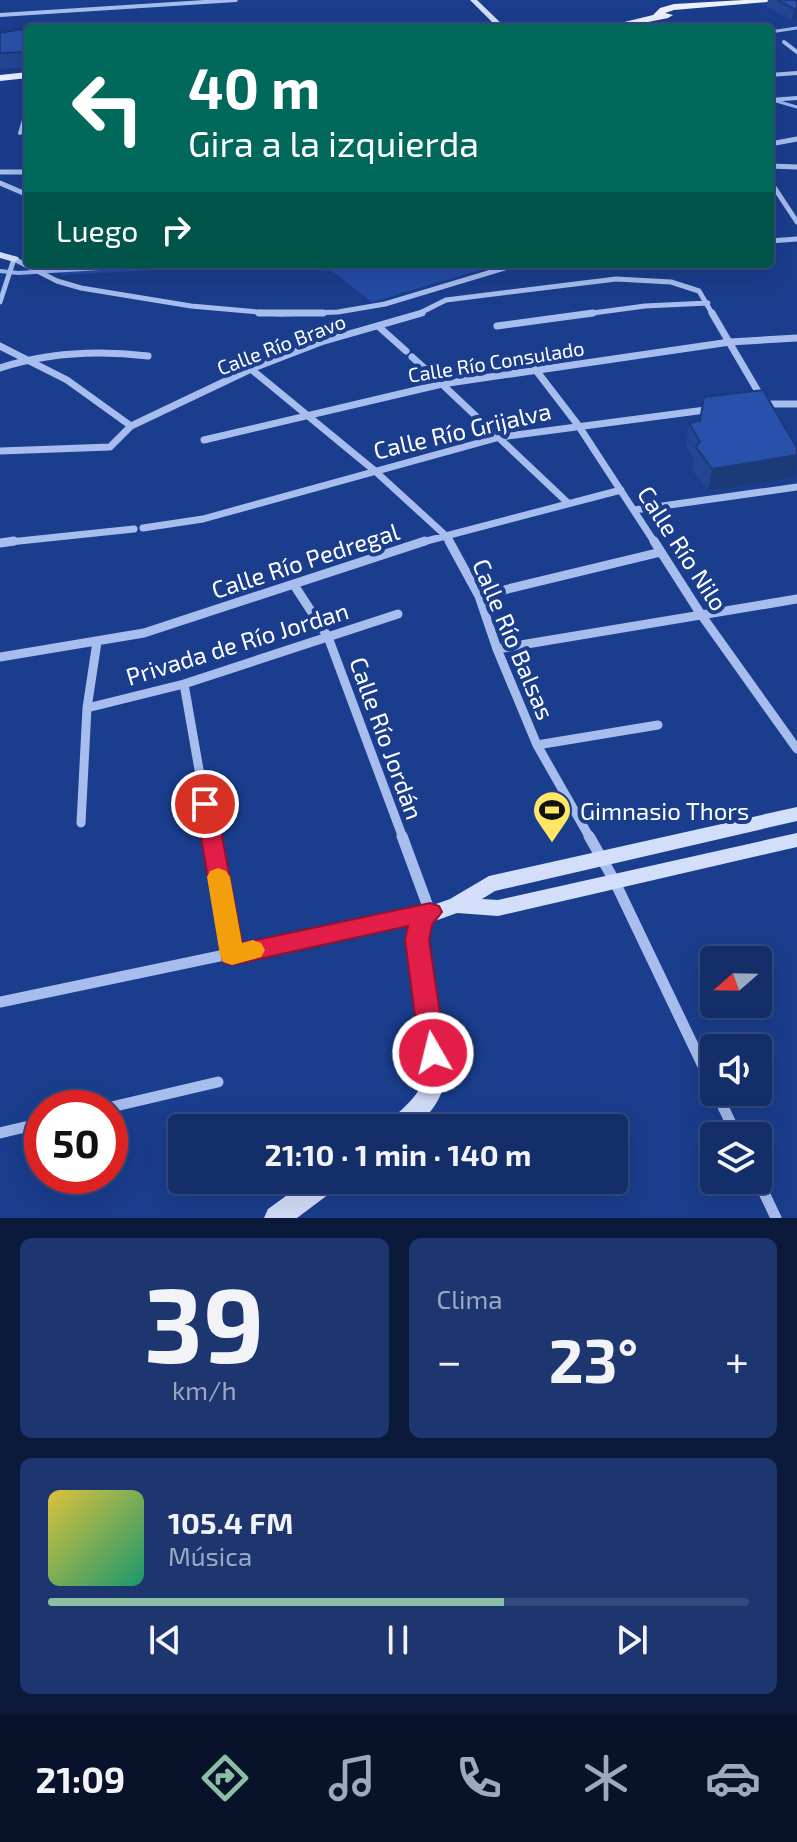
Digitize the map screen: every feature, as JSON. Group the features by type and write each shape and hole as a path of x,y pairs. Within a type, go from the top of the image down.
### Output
{"main road":[{"path":"473,0 498,24"},
{"path":"621,24 706,7 786,0"},
{"path":"0,78 24,75"},
{"path":"0,255 11,267"},
{"path":"457,905 489,884 601,856 797,814"},
{"path":"414,1114 422,1106 433,1083 433,1053 417,940 421,920 430,912 457,905 498,908 797,840"},
{"path":"277,1218 309,1194"}],"street":[{"path":"0,15 145,3 236,0"},
{"path":"784,42 796,50"},
{"path":"774,75 797,73"},
{"path":"774,100 797,98"},
{"path":"20,133 24,120"},
{"path":"774,143 797,139"},
{"path":"774,166 797,167"},
{"path":"0,172 24,172"},
{"path":"0,183 24,193"},
{"path":"774,187 797,222"},
{"path":"774,241 797,239"},
{"path":"0,302 3,284 11,267 40,270 61,282 174,304 264,312 327,313 364,309 505,268"},
{"name":"Calle Río Bravo","path":"131,426 251,369 309,346 420,314 446,300 616,279 671,282 699,291 708,303"},
{"path":"428,291 446,300"},
{"path":"497,326 614,309 708,303 771,415"},
{"path":"378,326 568,503"},
{"name":"Calle Río Consulado","path":"204,440 444,386 535,369 730,342 797,338"},
{"path":"0,346 67,380 131,426 110,447 0,451"},
{"path":"0,368 25,359 119,352 148,356"},
{"name":"Calle Río Balsas","path":"251,369 375,471 445,535 479,596 497,649 537,745 614,880 700,1059"},
{"name":"Calle Río Nilo","path":"535,369 578,425 700,613 797,749"},
{"path":"749,405 797,404"},
{"name":"Calle Río Grijalva","path":"0,543 139,529 203,519 500,437 718,409"},
{"path":"634,510 797,487"},
{"name":"Calle Río Pedregal","path":"0,657 144,633 445,535 621,490"},
{"path":"479,596 661,552"},
{"name":"Calle Río Jordán","path":"294,585 328,637 430,912"},
{"path":"497,649 797,599"},
{"name":"Privada de Río Jordan","path":"87,708 184,684 398,614"},
{"path":"81,823 87,708 97,642"},
{"path":"184,684 232,955"},
{"path":"537,745 658,725"},
{"path":"0,1002 430,912"},
{"path":"128,1103 218,1082"},
{"path":"0,1133 24,1127"},
{"path":"765,1194 776,1218"}],"shaded area":[{"path":"52,268 194,268 63,275"},
{"path":"271,268 480,268 372,302 332,271"}],"building":[{"path":"777,0 797,0 797,9 794,9"},
{"path":"22,29 24,52 0,53 0,33"},
{"path":"763,390 797,448 797,455 712,469 696,447 700,442 689,423 700,421 704,397"}],"waterway":[{"path":"774,31 797,28"},
{"path":"774,100 797,107"},
{"path":"0,271 18,273 100,268"}],"slow traffic":[{"path":"218,877 232,955 253,950"}],"place":[{"name":"Gimnasio Thors","path":"552,844"}],"route":[{"path":"205,804 232,955 430,912 421,920 417,940 433,1053"}]}
